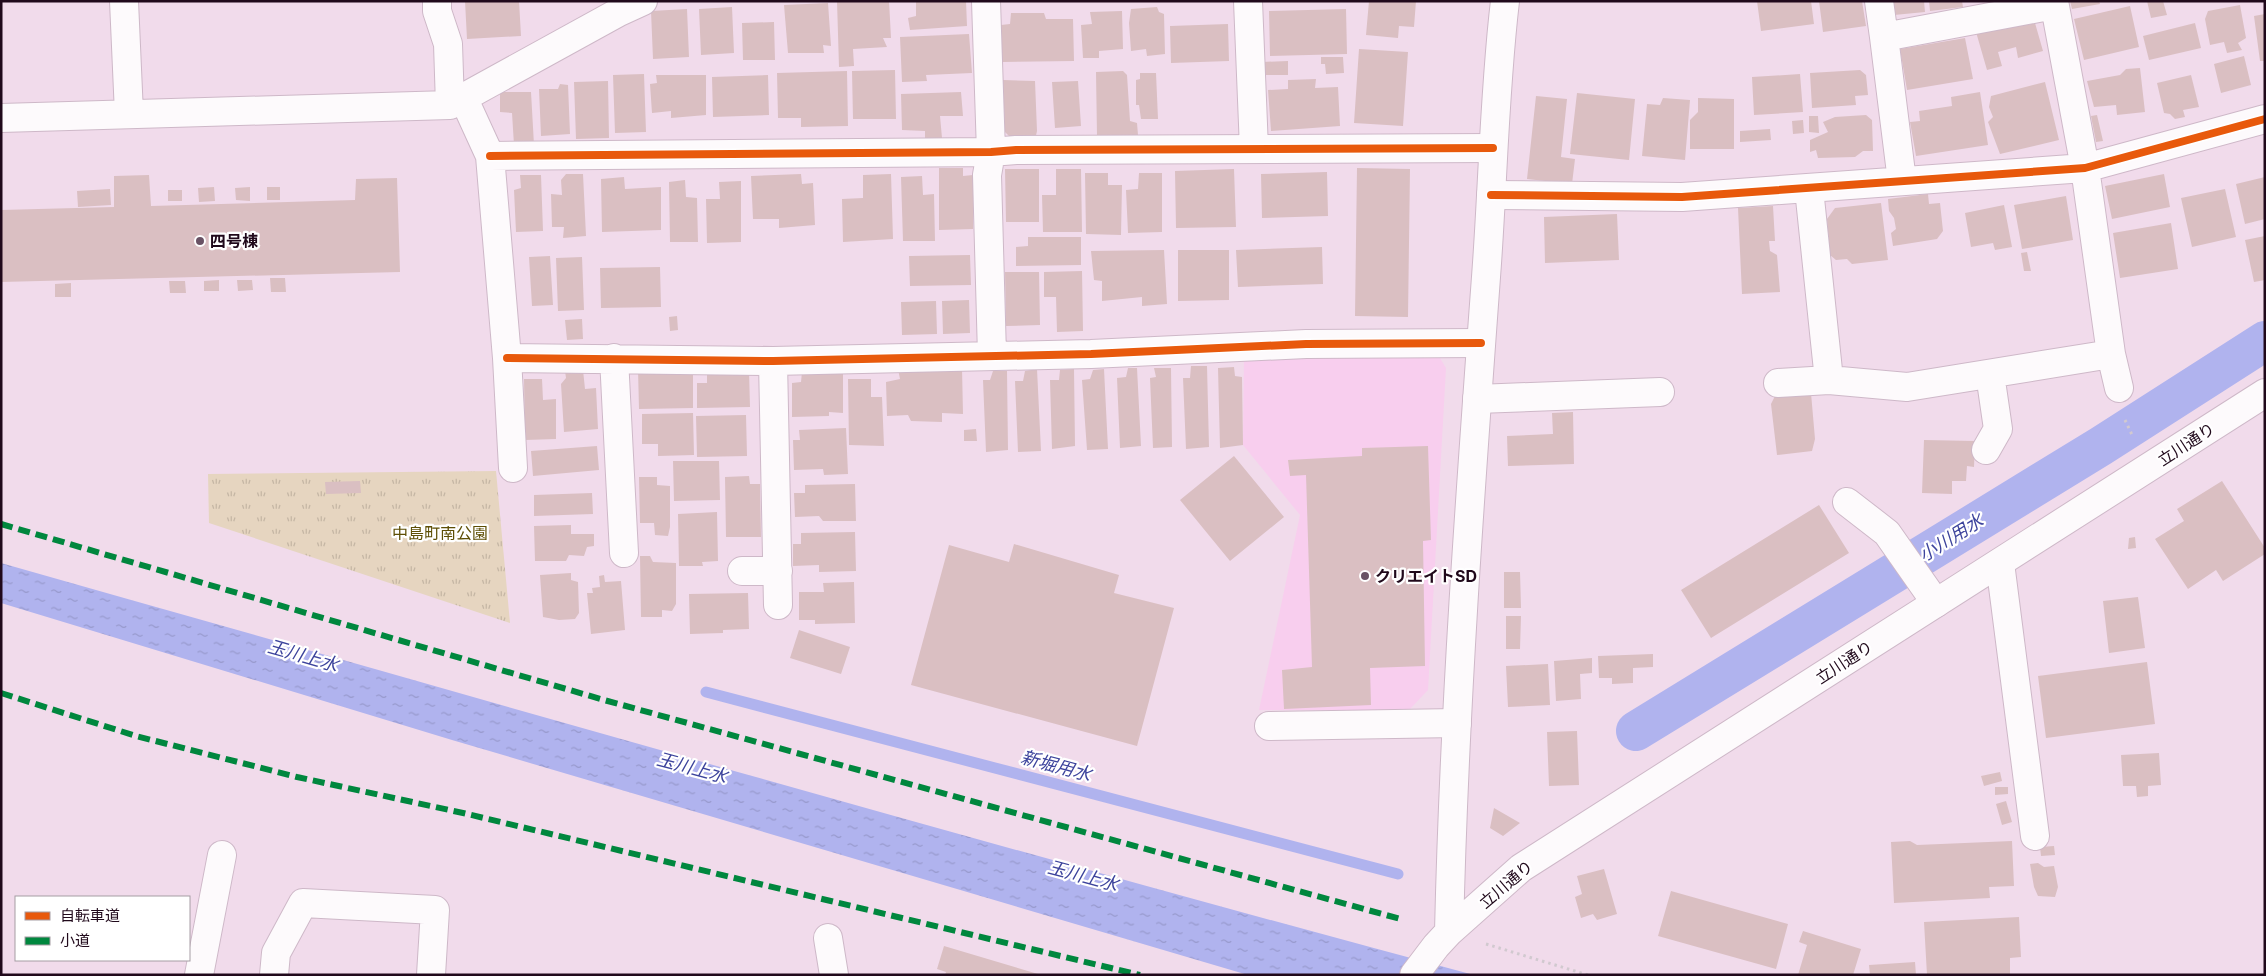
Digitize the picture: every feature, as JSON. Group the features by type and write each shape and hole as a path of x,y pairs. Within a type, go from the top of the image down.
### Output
{"street":[{"path":"124,1 128,114"},
{"path":"437,1 437,11 448,44 457,101 490,156 507,358 513,468"},
{"path":"1,118 457,101 619,12 643,1"},
{"path":"986,1 991,152 987,176 992,355"},
{"path":"1248,1 1254,149"},
{"path":"1442,939 1504,1"},
{"path":"1879,1 1902,182"},
{"path":"1884,37 2054,3 2085,168 2111,354 2119,388"},
{"path":"1491,195 1682,197 2085,168 2265,119"},
{"path":"490,156 991,152 1016,150 1493,148"},
{"path":"1809,189 1829,380"},
{"path":"507,358 773,361 1091,354 1306,344 1481,343"},
{"path":"1778,383 1829,380 1907,387 2111,354"},
{"path":"614,358 624,553"},
{"path":"773,361 778,605"},
{"path":"1986,450 1998,429 1990,374"},
{"path":"1477,399 1660,392"},
{"name":"立川通り","path":"1414,975 1442,939 1522,868 2265,393"},
{"path":"1847,502 1887,533 1936,603"},
{"path":"2000,563 2035,836"},
{"path":"742,571 778,571"},
{"path":"1268,726 1457,723"},
{"path":"199,975 222,855"},
{"path":"274,975 276,953 303,903 435,910 431,975"},
{"path":"828,938 834,975"}],"path":[{"path":"1486,944 1588,975"}],"shaded area":[{"path":"1437,353 1446,368 1428,690 1409,710 1259,710 1300,515 1243,445 1244,355"}],"green space":[{"name":"中島町南公園","path":"496,471 510,623 209,523 208,474"}],"water":[{"name":"玉川上水","path":"1,563 921,823 1474,975 1248,975 452,740 1,603"}],"building":[{"path":"465,1 519,1 521,36 467,39"},
{"path":"837,1 889,1 891,38 883,38 887,47 853,49 854,66 839,67"},
{"path":"916,1 966,1 967,26 910,30 908,18 916,16"},
{"path":"1369,1 1416,1 1414,27 1399,26 1398,38 1366,35"},
{"path":"1757,1 1811,1 1814,24 1761,31"},
{"path":"1819,1 1862,1 1866,26 1823,32"},
{"path":"1892,1 1924,1 1925,12 1894,15"},
{"path":"1929,1 1962,1 1963,7 1930,11"},
{"path":"2070,1 2099,1 2100,4 2072,9"},
{"path":"2147,1 2163,1 2167,15 2151,18"},
{"path":"828,3 831,46 823,45 824,53 788,53 784,5"},
{"path":"2240,5 2246,38 2238,43 2242,50 2227,53 2224,42 2210,45 2205,19 2208,11"},
{"path":"2130,6 2139,47 2084,60 2074,19"},
{"path":"732,7 734,53 701,55 699,9"},
{"path":"1157,7 1159,12 1164,14 1165,54 1147,56 1146,49 1131,51 1129,23 1131,9"},
{"path":"687,9 689,57 653,59 651,11"},
{"path":"1346,9 1347,54 1270,56 1269,11"},
{"path":"1122,11 1123,49 1099,51 1099,58 1083,58 1081,25 1092,24 1090,12"},
{"path":"1011,13 1044,13 1046,19 1073,19 1074,61 1002,62 1001,25 1010,24"},
{"path":"2265,14 2265,61 2260,61 2254,16"},
{"path":"2022,20 2027,25 2035,23 2043,51 2018,58 2016,47 1998,52 2002,66 1987,70 1976,32"},
{"path":"774,22 775,60 743,60 742,23"},
{"path":"2195,23 2201,48 2149,60 2143,36"},
{"path":"1228,24 1229,61 1171,63 1170,26"},
{"path":"969,34 972,73 926,75 927,81 902,82 900,37"},
{"path":"1965,38 1973,79 1907,90 1900,49"},
{"path":"1359,49 1408,52 1403,126 1354,123"},
{"path":"2244,56 2251,85 2221,93 2214,64"},
{"path":"1321,57 1343,57 1344,73 1326,74 1325,64 1321,64"},
{"path":"1288,61 1288,75 1263,75 1262,62"},
{"path":"2140,68 2145,112 2117,115 2116,105 2094,107 2087,81 2120,75 2126,69"},
{"path":"895,70 896,119 853,119 852,71"},
{"path":"1860,70 1866,75 1868,95 1855,96 1856,105 1812,108 1810,73"},
{"path":"847,71 848,126 801,127 801,118 778,118 777,73"},
{"path":"1123,71 1127,75 1130,121 1137,123 1138,135 1097,136 1096,72"},
{"path":"1140,73 1156,73 1158,119 1141,119 1139,105 1136,105 1136,80 1140,79"},
{"path":"644,74 646,132 615,133 613,75"},
{"path":"1800,74 1803,112 1754,115 1752,77"},
{"path":"656,75 706,75 706,115 671,118 671,111 652,113 650,84 657,83"},
{"path":"768,75 769,115 713,117 712,77"},
{"path":"2191,75 2199,107 2183,110 2185,117 2175,119 2170,114 2164,113 2157,83"},
{"path":"1316,79 1315,88 1338,87 1340,126 1271,131 1268,90 1288,89 1288,80"},
{"path":"1003,80 1035,81 1037,131 1035,140 1012,139 1005,132"},
{"path":"608,81 609,138 576,139 574,82"},
{"path":"1078,81 1081,126 1055,128 1052,82"},
{"path":"2045,82 2059,140 2000,154 1988,122 1993,117 1989,107 1991,96"},
{"path":"560,84 568,85 570,134 541,136 539,89 558,89"},
{"path":"500,92 531,92 534,145 514,145 512,113 500,112"},
{"path":"961,92 963,116 940,116 942,138 925,138 925,131 902,130 901,94"},
{"path":"1980,92 1988,145 1916,156 1910,122 1920,121 1919,111 1952,106 1951,97"},
{"path":"1577,93 1635,99 1629,160 1570,154"},
{"path":"1536,96 1567,99 1561,157 1575,159 1572,184 1527,179"},
{"path":"1663,98 1690,100 1685,160 1642,156 1647,104 1660,105"},
{"path":"1698,98 1734,99 1734,149 1690,149 1690,120 1698,112"},
{"path":"1866,115 1872,120 1873,151 1863,151 1855,157 1818,158 1816,150 1810,152 1810,140 1828,132 1823,122 1835,117"},
{"path":"2097,115 2103,141 2096,142 2091,116"},
{"path":"1809,116 1818,116 1819,133 1809,132"},
{"path":"1803,120 1804,133 1793,134 1792,121"},
{"path":"1770,129 1771,140 1740,142 1740,131"},
{"path":"939,168 963,168 963,176 973,175 973,229 939,230"},
{"path":"1357,168 1410,169 1408,317 1355,316"},
{"path":"1005,169 1039,169 1039,222 1006,222"},
{"path":"1056,169 1081,169 1082,232 1043,232 1042,195 1056,195"},
{"path":"1234,169 1236,227 1176,228 1175,171"},
{"path":"1327,172 1328,216 1262,218 1261,174"},
{"path":"1085,173 1108,173 1108,185 1122,185 1121,235 1086,234"},
{"path":"1139,173 1162,173 1162,232 1128,233 1126,190 1138,189"},
{"path":"566,174 583,174 586,236 563,238 564,227 552,227 551,194 562,195 561,180"},
{"path":"801,174 802,184 813,183 815,225 779,228 779,219 753,219 751,176"},
{"path":"891,174 893,239 843,242 842,199 863,198 863,175"},
{"path":"2164,174 2170,207 2112,219 2105,186"},
{"name":"四号棟","path":"149,175 151,206 355,200 356,179 397,178 400,272 1,282 1,210 114,207 114,176"},
{"path":"520,175 541,175 543,231 516,232 514,190 521,188"},
{"path":"922,176 923,195 934,194 935,241 903,241 901,177"},
{"path":"624,177 625,189 661,187 661,230 602,232 601,179"},
{"path":"2265,177 2265,219 2245,224 2236,184"},
{"path":"685,180 686,197 697,198 698,242 670,242 669,182"},
{"path":"741,181 741,242 707,243 706,199 720,199 719,182"},
{"path":"214,187 215,201 199,202 198,188"},
{"path":"250,187 250,201 236,200 235,188"},
{"path":"267,187 280,187 280,200 267,200"},
{"path":"110,189 111,205 78,207 77,191"},
{"path":"2225,189 2236,237 2192,247 2181,198"},
{"path":"168,190 182,190 182,201 168,201"},
{"path":"1928,194 1929,204 1940,203 1943,231 1937,239 1893,246 1891,233 1896,229 1894,218 1889,211 1888,199"},
{"path":"2066,196 2073,240 2022,249 2014,205"},
{"path":"1881,203 1888,260 1852,264 1847,259 1836,260 1830,255 1827,219 1835,208"},
{"path":"2004,205 2012,247 1995,250 1993,243 1971,247 1965,213"},
{"path":"1773,206 1775,241 1769,241 1770,251 1777,255 1780,292 1742,294 1738,208"},
{"path":"1617,214 1619,260 1545,263 1544,217"},
{"path":"2171,223 2178,269 2120,278 2113,233"},
{"path":"2265,236 2265,280 2254,282 2245,240"},
{"path":"1028,237 1081,237 1081,265 1016,266 1016,247 1028,246"},
{"path":"1322,247 1323,284 1238,287 1236,250"},
{"path":"1164,250 1167,304 1142,306 1142,297 1102,301 1102,281 1094,280 1091,251"},
{"path":"1178,250 1229,250 1229,300 1178,301"},
{"path":"2027,252 2031,271 2024,271 2021,253"},
{"path":"970,255 971,285 910,286 909,256"},
{"path":"550,256 553,305 532,306 529,257"},
{"path":"582,257 584,310 558,311 556,258"},
{"path":"660,267 661,307 601,308 600,268"},
{"path":"1082,271 1083,331 1057,332 1056,297 1044,297 1044,272"},
{"path":"1005,272 1039,272 1040,325 1006,326"},
{"path":"270,278 285,278 286,292 271,292"},
{"path":"219,280 219,291 204,291 204,281"},
{"path":"237,280 252,280 253,290 238,291"},
{"path":"169,281 185,281 186,293 170,293"},
{"path":"71,283 71,297 55,297 55,284"},
{"path":"969,300 970,333 943,334 942,301"},
{"path":"936,301 937,334 902,335 901,302"},
{"path":"677,316 678,330 670,331 669,317"},
{"path":"582,319 583,339 567,340 565,320"},
{"path":"1191,366 1207,366 1209,447 1186,449 1183,378 1190,378"},
{"path":"1234,367 1235,376 1242,377 1243,445 1220,448 1218,368"},
{"path":"693,368 693,408 639,409 638,369"},
{"path":"962,368 963,414 942,413 942,422 911,421 908,415 887,416 886,382 900,379 898,369"},
{"path":"1128,368 1137,368 1141,446 1120,448 1117,378 1126,377"},
{"path":"1154,368 1171,368 1172,447 1153,448 1150,378 1156,377"},
{"path":"1037,369 1041,451 1018,452 1015,381 1023,381 1025,371"},
{"path":"1074,369 1075,446 1052,449 1050,380 1059,380 1060,370"},
{"path":"1104,369 1108,449 1087,450 1082,380 1090,379 1093,370"},
{"path":"583,370 585,389 596,388 598,429 564,432 561,384 566,378 565,371"},
{"path":"749,371 750,407 697,408 697,383 707,383 707,372"},
{"path":"843,371 843,413 829,412 829,416 792,417 792,383 801,382 802,372"},
{"path":"993,371 1007,371 1008,450 986,452 983,380 990,380"},
{"path":"524,379 542,379 543,400 556,399 556,439 525,440"},
{"path":"848,379 871,379 871,397 882,397 884,446 849,445"},
{"path":"1811,393 1815,439 1812,451 1777,455 1771,404 1775,396"},
{"path":"1573,412 1574,464 1508,466 1507,436 1553,434 1552,413"},
{"path":"693,413 694,455 658,456 658,444 642,444 642,414"},
{"path":"746,415 747,456 697,457 696,416"},
{"path":"846,428 848,474 824,475 823,469 794,470 793,440 800,440 799,430"},
{"path":"976,429 977,441 964,441 964,430"},
{"path":"1924,440 1975,441 1974,467 1967,466 1966,481 1952,481 1952,494 1922,493"},
{"path":"597,446 599,470 533,476 531,451"},
{"path":"1428,446 1431,540 1423,541 1425,666 1370,668 1371,705 1284,709 1282,670 1312,667 1306,475 1290,476 1288,460 1362,456 1362,448"},
{"path":"1234,456 1284,517 1230,561 1180,500"},
{"path":"673,461 719,461 720,500 674,501"},
{"path":"749,476 750,484 760,484 761,537 726,537 725,477"},
{"path":"639,477 657,477 657,485 670,486 670,527 668,536 655,535 654,523 640,523"},
{"path":"360,481 361,493 326,494 325,482"},
{"path":"2222,481 2265,548 2265,554 2223,581 2216,570 2188,589 2155,539 2184,521 2177,509"},
{"path":"855,484 856,521 823,521 819,516 795,517 794,493 805,493 805,485"},
{"path":"592,493 593,514 534,516 534,495"},
{"path":"1819,505 1849,553 1711,638 1681,590"},
{"path":"717,512 718,561 702,562 703,566 679,566 678,514"},
{"path":"571,525 571,534 594,534 594,546 587,547 584,556 569,555 566,561 535,561 534,526"},
{"path":"855,532 856,571 819,572 819,565 793,566 793,544 801,544 801,533"},
{"path":"2135,537 2136,548 2128,549 2129,538"},
{"path":"1014,544 1119,575 1114,593 1174,608 1137,746 911,685 949,545 1009,562"},
{"path":"640,556 650,556 653,562 676,563 676,604 672,611 662,610 662,617 641,617"},
{"path":"1504,572 1520,572 1521,608 1504,608"},
{"path":"571,573 571,580 578,582 579,613 575,619 559,620 543,617 540,575"},
{"path":"604,575 605,582 621,581 625,630 591,634 587,593 593,593 592,588 600,587 599,576"},
{"path":"854,582 855,623 815,624 815,620 799,620 799,592 824,592 823,583"},
{"path":"748,593 749,629 723,630 723,633 690,634 689,594"},
{"path":"2138,597 2145,648 2109,653 2103,601"},
{"path":"1506,616 1521,616 1520,649 1506,649"},
{"path":"799,630 850,647 841,674 790,658"},
{"path":"1653,654 1653,667 1633,668 1633,683 1612,684 1612,678 1599,678 1598,656"},
{"path":"1592,658 1592,673 1580,674 1581,699 1556,701 1554,661"},
{"path":"2147,662 2155,724 2046,738 2038,676"},
{"path":"1548,664 1550,705 1508,707 1506,666"},
{"path":"1577,731 1579,785 1549,786 1547,732"},
{"path":"2159,753 2161,785 2148,786 2148,796 2137,797 2136,786 2123,786 2121,755"},
{"path":"2000,772 2002,781 1984,786 1981,776"},
{"path":"1995,787 2008,787 2008,794 1995,795"},
{"path":"2006,801 2012,822 2002,825 1996,804"},
{"path":"1494,808 1520,823 1503,836 1490,828"},
{"path":"1910,841 1917,845 2012,841 2014,886 1989,887 1990,898 1894,903 1891,842"},
{"path":"2054,846 2055,855 2041,856 2040,847"},
{"path":"2038,863 2044,867 2054,866 2058,887 2055,897 2038,896 2034,887 2030,864"},
{"path":"1604,869 1617,914 1597,920 1593,914 1581,918 1575,897 1582,894 1577,876"},
{"path":"1671,891 1788,924 1776,969 1658,936"},
{"path":"2019,917 2021,957 2010,958 2010,975 1927,975 1924,922"},
{"path":"1803,931 1861,949 1853,975 1798,975 1807,945 1799,942"},
{"path":"944,946 1038,975 945,975 946,972 937,969"},
{"path":"1915,962 1916,975 1870,975 1869,965"}],"waterway":[{"name":"小川用水","path":"1636,731 2101,446 2265,341"},
{"name":"新堀用水","path":"706,692 1398,874"}],"marked path":[{"path":"1,524 604,700 1404,920"},
{"path":"1,693 136,736 297,777 463,813 1140,975"}],"cycle path":[{"path":"1491,195 1682,197 2085,168 2265,119"},
{"path":"490,156 991,152 1016,150 1493,148"},
{"path":"507,358 773,361 1091,354 1306,344 1481,343"}],"place":[{"name":"四号棟","path":"200,241"},
{"name":"クリエイトSD","path":"1365,576"}]}
